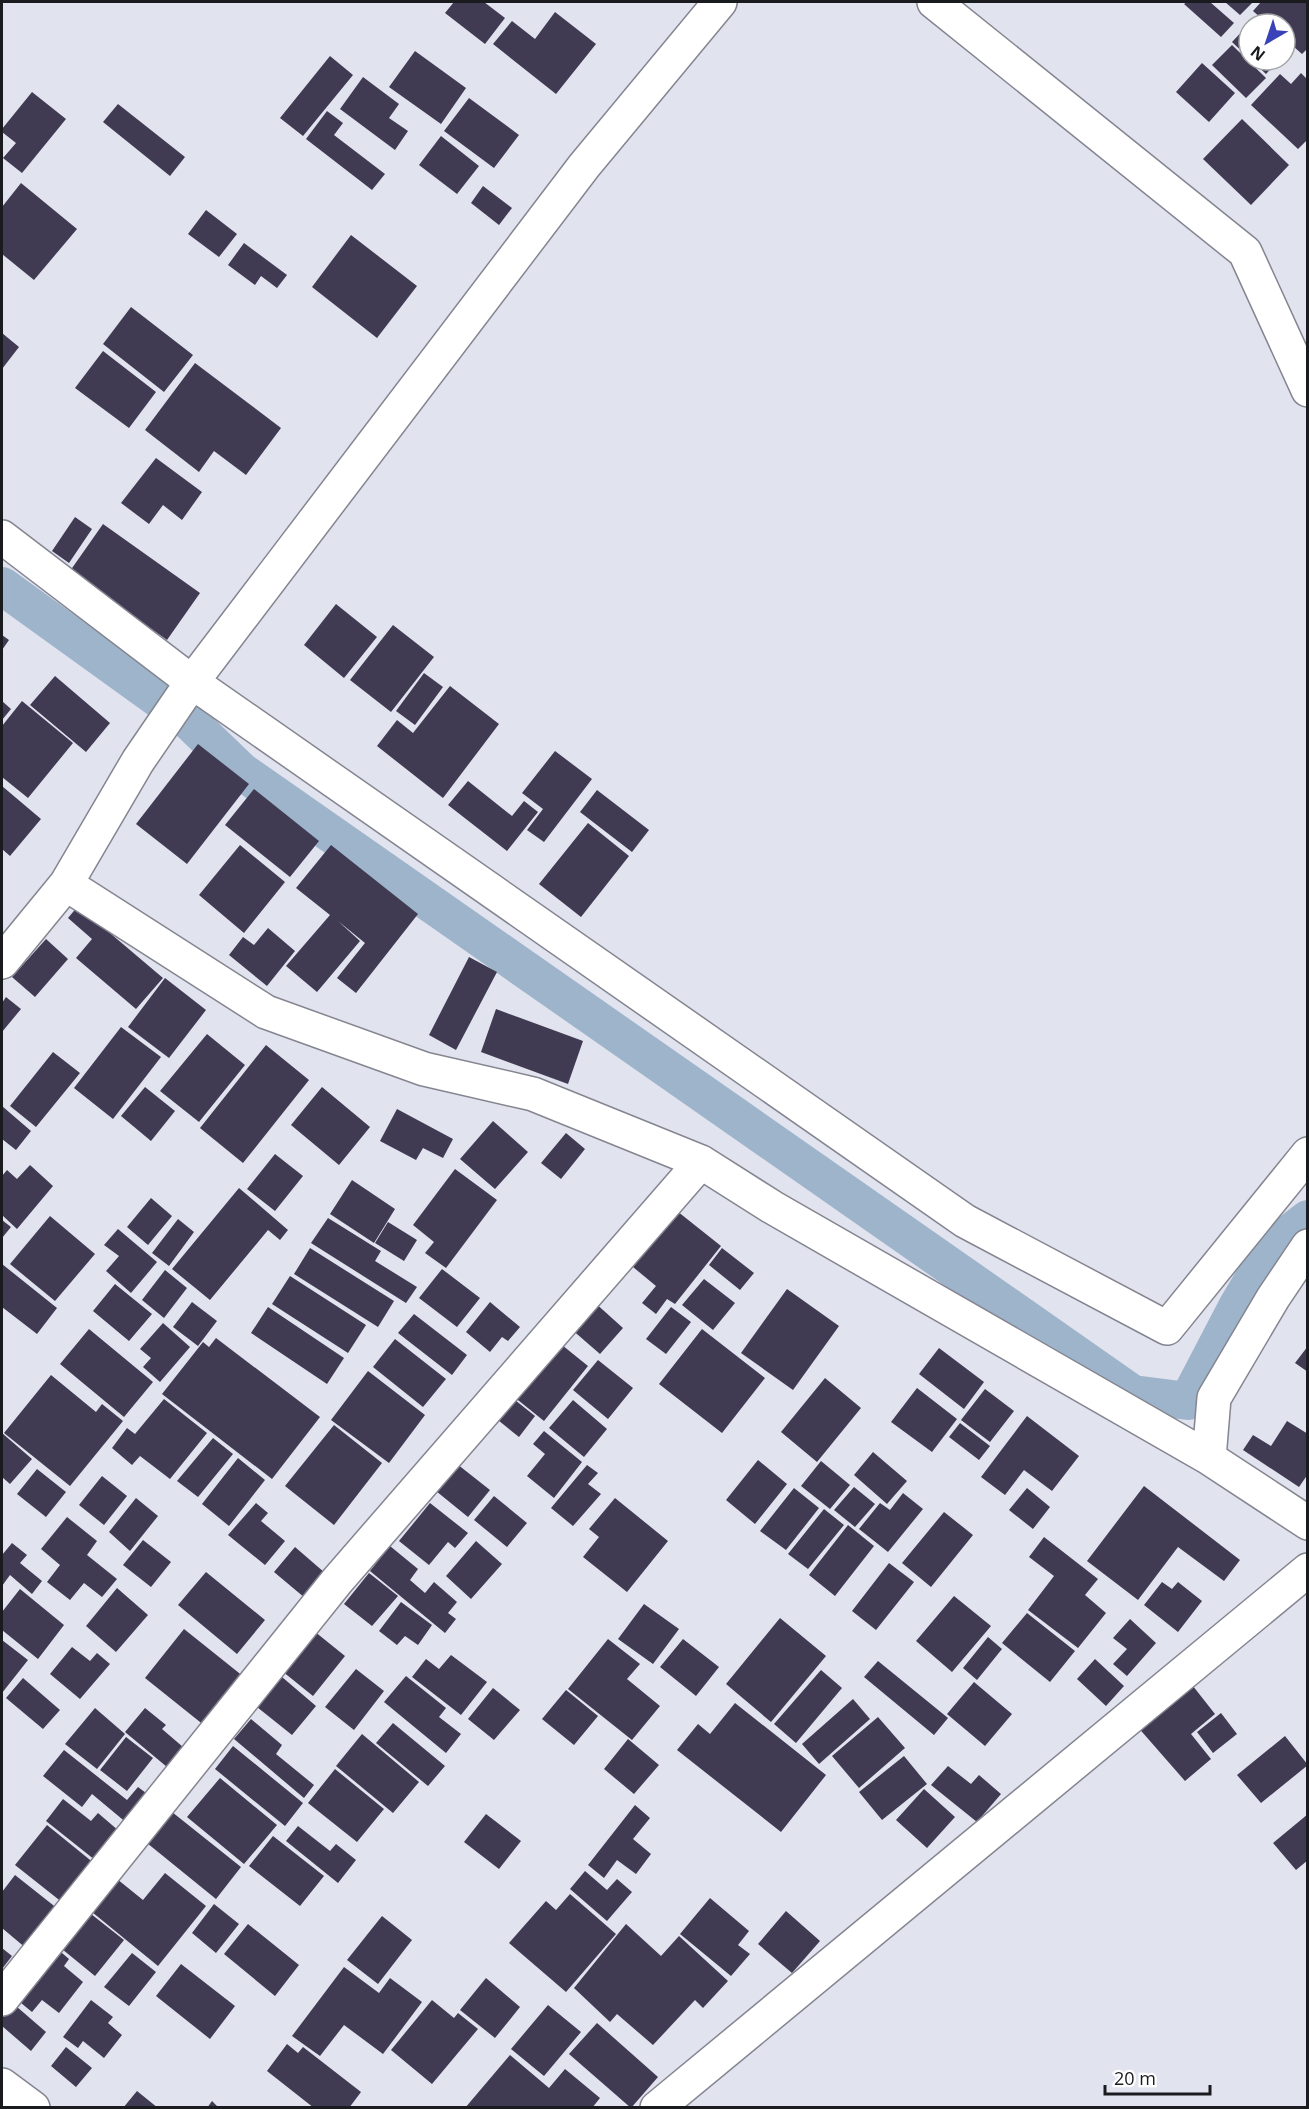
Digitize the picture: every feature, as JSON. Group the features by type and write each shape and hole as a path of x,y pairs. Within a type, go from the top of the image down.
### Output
{"street":[{"path":"2,962 66,884 138,761 192,682 584,166 720,2"},
{"path":"934,2 1245,252 1308,390"},
{"path":"2,537 192,682 965,1221 1167,1328 1308,1154"},
{"path":"66,884 266,1012 424,1068 533,1094 701,1162 772,1207 1209,1458 1308,1523"},
{"path":"2,1999 337,1581 701,1162"},
{"path":"1209,1458 1214,1398 1273,1298 1308,1246"},
{"path":"657,2108 1308,1570"},
{"path":"2,2085 33,2108"}],"building":[{"path":"454,2 484,2 505,18 485,44 445,13"},
{"path":"1210,2 1234,23 1221,37 1184,4"},
{"path":"1225,2 1253,2 1243,12 1237,12"},
{"path":"1261,2 1308,2 1308,48 1302,54 1297,50 1297,12 1253,11"},
{"path":"555,12 596,44 556,94 493,44 512,21 535,39"},
{"path":"1237,37 1237,47 1232,42"},
{"path":"1232,45 1237,50 1237,72 1260,72 1266,78 1246,98 1212,65"},
{"path":"415,51 466,88 441,124 389,87"},
{"path":"330,56 353,75 303,136 280,118"},
{"path":"1202,63 1235,93 1209,122 1176,92"},
{"path":"1301,73 1308,80 1308,139 1298,149 1251,105 1280,74 1291,84"},
{"path":"363,77 399,104 389,118 408,131 395,150 340,109"},
{"path":"32,92 66,119 22,173 3,158 16,143 2,132 2,129"},
{"path":"469,98 519,135 494,168 444,131"},
{"path":"118,104 185,157 170,176 103,122"},
{"path":"327,111 343,123 334,135 385,174 372,190 306,139"},
{"path":"1242,119 1289,165 1251,205 1203,159"},
{"path":"441,136 479,166 457,194 419,165"},
{"path":"21,183 77,229 34,280 2,254 2,207"},
{"path":"483,186 512,208 499,225 471,203"},
{"path":"206,210 237,234 219,257 188,234"},
{"path":"351,235 417,286 377,338 312,287"},
{"path":"244,243 287,275 277,288 261,276 255,285 228,265"},
{"path":"131,307 193,355 164,392 103,344"},
{"path":"2,333 19,347 2,369"},
{"path":"103,351 156,392 129,428 75,388"},
{"path":"195,363 281,428 246,475 214,451 199,472 145,430"},
{"path":"156,458 202,492 182,520 163,505 149,524 121,503"},
{"path":"75,517 92,529 69,563 52,551"},
{"path":"103,524 200,593 167,640 70,571"},
{"path":"336,604 377,637 344,678 304,645"},
{"path":"393,625 434,657 391,712 350,680"},
{"path":"2,635 9,640 2,650"},
{"path":"424,673 443,687 415,725 396,711"},
{"path":"55,676 110,723 86,752 30,705"},
{"path":"450,686 499,724 443,798 377,746 397,720 413,733"},
{"path":"2,701 11,709 2,720"},
{"path":"22,701 73,743 28,798 2,777 2,726"},
{"path":"198,744 249,784 187,864 136,824"},
{"path":"555,751 592,779 544,842 527,830 543,809 522,793"},
{"path":"468,781 512,816 524,801 538,812 507,851 448,805"},
{"path":"2,786 41,819 10,856 2,849"},
{"path":"254,789 319,841 290,877 225,825"},
{"path":"597,790 649,830 632,852 580,812"},
{"path":"588,823 629,856 581,917 539,884"},
{"path":"240,845 285,882 244,933 199,895"},
{"path":"331,845 418,914 356,993 337,978 365,943 338,921 360,941 317,992 286,966 330,915 296,888"},
{"path":"78,906 163,978 136,1009 76,958 92,939 68,918"},
{"path":"268,928 295,951 267,986 229,955 243,937 254,945"},
{"path":"46,939 68,959 35,997 12,977"},
{"path":"469,957 497,972 456,1050 429,1035"},
{"path":"165,978 206,1010 169,1058 128,1027"},
{"path":"6,997 21,1009 2,1032 2,1003"},
{"path":"496,1009 583,1041 568,1084 481,1052"},
{"path":"121,1027 161,1057 113,1119 74,1088"},
{"path":"207,1034 245,1065 199,1122 160,1091"},
{"path":"266,1045 309,1080 243,1163 200,1128"},
{"path":"53,1052 80,1073 36,1127 10,1106"},
{"path":"145,1087 175,1111 151,1141 121,1116"},
{"path":"322,1087 370,1127 339,1165 291,1125"},
{"path":"2,1106 31,1131 16,1150 2,1139"},
{"path":"397,1109 453,1139 443,1158 423,1148 416,1160 380,1141"},
{"path":"493,1121 528,1152 495,1189 460,1159"},
{"path":"566,1133 585,1149 561,1179 541,1163"},
{"path":"275,1154 303,1176 275,1211 247,1189"},
{"path":"30,1165 53,1186 17,1229 2,1215 2,1176 7,1170 17,1179"},
{"path":"455,1169 497,1200 446,1268 425,1253 434,1242 413,1225"},
{"path":"352,1180 395,1209 374,1243 330,1214"},
{"path":"239,1188 288,1230 280,1240 268,1230 210,1300 172,1269"},
{"path":"151,1198 172,1216 148,1245 127,1227"},
{"path":"677,1211 721,1246 675,1304 667,1299 656,1314 642,1303 656,1286 633,1267"},
{"path":"50,1216 95,1254 55,1301 10,1264"},
{"path":"328,1218 381,1251 375,1261 417,1287 406,1303 311,1243"},
{"path":"178,1219 194,1232 169,1266 152,1253"},
{"path":"2,1220 11,1227 2,1238"},
{"path":"388,1222 417,1240 404,1261 375,1243"},
{"path":"118,1229 157,1262 131,1293 106,1271 119,1256 104,1245"},
{"path":"310,1248 394,1301 378,1327 294,1274"},
{"path":"722,1248 754,1273 740,1290 709,1265"},
{"path":"2,1264 57,1308 37,1334 2,1307"},
{"path":"442,1269 480,1298 457,1327 419,1298"},
{"path":"165,1270 187,1288 164,1318 142,1300"},
{"path":"290,1276 366,1325 348,1353 272,1304"},
{"path":"704,1279 735,1303 713,1330 682,1305"},
{"path":"115,1284 152,1314 129,1341 93,1311"},
{"path":"787,1289 839,1326 793,1390 741,1353"},
{"path":"593,1301 623,1328 600,1354 570,1328"},
{"path":"192,1302 217,1321 198,1346 173,1327"},
{"path":"490,1302 520,1327 508,1341 502,1337 490,1352 466,1332"},
{"path":"268,1307 344,1358 327,1384 251,1333"},
{"path":"671,1307 691,1322 666,1354 646,1339"},
{"path":"414,1314 467,1355 452,1375 398,1333"},
{"path":"163,1323 190,1347 160,1382 143,1367 151,1358 140,1349"},
{"path":"89,1329 153,1382 124,1417 60,1364"},
{"path":"702,1329 765,1378 722,1433 659,1384"},
{"path":"216,1338 320,1417 272,1479 162,1394 203,1342 209,1347"},
{"path":"395,1339 446,1379 423,1407 373,1367"},
{"path":"557,1341 588,1366 544,1421 513,1396"},
{"path":"1308,1346 1308,1372 1295,1363"},
{"path":"939,1348 984,1382 964,1409 919,1374"},
{"path":"598,1360 633,1388 608,1419 573,1390"},
{"path":"368,1371 425,1415 389,1463 331,1420"},
{"path":"51,1375 96,1412 102,1404 123,1421 70,1486 4,1433"},
{"path":"825,1378 861,1408 817,1462 781,1432"},
{"path":"917,1388 957,1419 932,1452 891,1422"},
{"path":"985,1389 1014,1411 990,1442 961,1420"},
{"path":"505,1392 535,1416 519,1437 488,1412"},
{"path":"164,1399 207,1433 170,1479 140,1456 132,1465 112,1448 127,1428 135,1434"},
{"path":"573,1400 607,1429 584,1457 549,1428"},
{"path":"1027,1416 1079,1456 1052,1491 1024,1470 1005,1495 981,1477"},
{"path":"1287,1421 1308,1434 1308,1474 1299,1487 1243,1450 1253,1435 1271,1446"},
{"path":"960,1423 990,1446 979,1460 949,1437"},
{"path":"334,1425 382,1463 334,1525 285,1486"},
{"path":"544,1431 582,1462 554,1498 527,1476 545,1454 533,1444"},
{"path":"2,1433 32,1459 10,1484 2,1477"},
{"path":"213,1438 233,1454 198,1497 177,1481"},
{"path":"873,1452 907,1481 887,1504 854,1475"},
{"path":"238,1458 265,1480 229,1526 202,1504"},
{"path":"758,1460 787,1484 755,1524 726,1500"},
{"path":"821,1461 850,1485 830,1509 801,1486"},
{"path":"457,1464 490,1490 468,1517 436,1491"},
{"path":"587,1465 598,1473 588,1484 601,1494 573,1526 551,1508"},
{"path":"37,1469 66,1492 46,1517 17,1494"},
{"path":"102,1476 127,1496 104,1525 79,1505"},
{"path":"1144,1486 1240,1560 1224,1581 1178,1547 1138,1600 1087,1561"},
{"path":"854,1487 875,1504 855,1527 834,1510"},
{"path":"794,1488 819,1508 786,1550 760,1531"},
{"path":"1027,1488 1050,1507 1033,1529 1009,1510"},
{"path":"903,1493 923,1509 888,1552 859,1529 880,1503 890,1510"},
{"path":"494,1496 527,1523 507,1547 474,1520"},
{"path":"136,1498 158,1516 130,1551 109,1532"},
{"path":"615,1498 668,1541 627,1592 583,1557 599,1537 589,1529"},
{"path":"256,1503 268,1513 261,1521 285,1541 265,1565 228,1535"},
{"path":"430,1503 468,1533 455,1548 448,1542 429,1565 399,1541"},
{"path":"824,1509 844,1525 808,1569 788,1554"},
{"path":"944,1512 973,1535 931,1587 902,1563"},
{"path":"67,1517 97,1541 87,1555 117,1579 102,1597 84,1583 70,1600 47,1582 60,1565 41,1549"},
{"path":"848,1525 874,1546 835,1596 809,1575"},
{"path":"1044,1537 1098,1579 1085,1595 1106,1613 1078,1648 1028,1610 1054,1576 1029,1557"},
{"path":"143,1540 171,1562 151,1587 123,1565"},
{"path":"476,1541 502,1564 471,1599 446,1576"},
{"path":"12,1543 27,1555 20,1563 42,1581 32,1594 10,1575 2,1586 2,1555"},
{"path":"390,1546 418,1569 410,1580 425,1593 434,1582 457,1602 448,1613 456,1619 445,1633 370,1571"},
{"path":"295,1547 332,1579 311,1603 274,1572"},
{"path":"889,1563 914,1582 876,1630 852,1611"},
{"path":"206,1572 265,1620 237,1654 178,1605"},
{"path":"369,1573 398,1596 372,1626 344,1604"},
{"path":"1162,1582 1172,1589 1178,1582 1202,1601 1178,1632 1144,1605"},
{"path":"117,1588 148,1615 116,1652 86,1626"},
{"path":"20,1589 64,1625 38,1659 2,1630 2,1612"},
{"path":"954,1596 991,1626 952,1672 916,1641"},
{"path":"401,1602 432,1625 418,1645 405,1636 397,1645 379,1631"},
{"path":"644,1604 679,1629 653,1664 618,1639"},
{"path":"1027,1613 1075,1651 1050,1682 1002,1643"},
{"path":"780,1618 826,1656 771,1722 726,1684"},
{"path":"1130,1619 1156,1643 1127,1676 1113,1664 1127,1649 1113,1638"},
{"path":"184,1629 249,1681 210,1730 145,1678"},
{"path":"314,1631 345,1656 313,1696 282,1671"},
{"path":"988,1637 1002,1649 977,1680 963,1668"},
{"path":"608,1639 640,1664 627,1679 660,1706 632,1740 568,1689"},
{"path":"683,1639 719,1667 696,1696 660,1667"},
{"path":"2,1640 28,1660 2,1693"},
{"path":"72,1647 90,1661 97,1653 110,1664 80,1699 50,1674"},
{"path":"451,1655 487,1682 461,1715 412,1677 426,1659 439,1669"},
{"path":"1095,1659 1124,1686 1106,1706 1077,1679"},
{"path":"878,1661 948,1718 934,1735 864,1677"},
{"path":"356,1669 384,1691 354,1730 325,1707"},
{"path":"821,1670 842,1688 796,1743 774,1724"},
{"path":"406,1676 446,1708 439,1717 461,1734 446,1753 384,1702"},
{"path":"282,1677 316,1706 292,1735 257,1707"},
{"path":"23,1678 60,1710 43,1729 6,1698"},
{"path":"1189,1681 1215,1714 1191,1734 1211,1759 1185,1781 1136,1725"},
{"path":"974,1682 1012,1714 985,1746 947,1714"},
{"path":"493,1688 520,1710 494,1740 468,1719"},
{"path":"566,1690 598,1716 574,1745 542,1719"},
{"path":"853,1699 870,1719 819,1764 802,1744"},
{"path":"735,1703 826,1775 781,1832 677,1750 698,1724 710,1734"},
{"path":"95,1708 125,1734 97,1769 65,1744"},
{"path":"145,1708 166,1725 162,1729 183,1747 167,1767 125,1732"},
{"path":"1221,1713 1237,1734 1213,1753 1197,1732"},
{"path":"878,1717 905,1748 859,1788 832,1756"},
{"path":"251,1719 282,1745 276,1754 314,1785 304,1798 234,1739"},
{"path":"393,1723 445,1766 428,1786 376,1743"},
{"path":"362,1734 419,1782 393,1813 336,1766"},
{"path":"1285,1736 1308,1765 1261,1803 1237,1775"},
{"path":"126,1737 153,1758 127,1791 100,1770"},
{"path":"628,1739 659,1765 634,1794 604,1769"},
{"path":"233,1746 303,1803 285,1826 215,1769"},
{"path":"64,1750 127,1800 138,1787 150,1796 128,1824 92,1794 82,1807 43,1776"},
{"path":"904,1756 927,1784 882,1820 859,1792"},
{"path":"948,1766 971,1784 979,1775 1001,1794 977,1822 931,1785"},
{"path":"335,1769 384,1809 357,1842 308,1803"},
{"path":"220,1778 277,1825 244,1864 187,1817"},
{"path":"924,1789 955,1817 927,1848 896,1820"},
{"path":"63,1799 91,1821 98,1813 119,1831 95,1860 46,1821"},
{"path":"635,1805 650,1818 633,1839 651,1854 636,1874 617,1860 604,1878 588,1865"},
{"path":"172,1812 241,1867 216,1899 147,1843"},
{"path":"486,1814 521,1841 499,1869 464,1842"},
{"path":"1308,1814 1308,1860 1296,1870 1273,1843"},
{"path":"47,1825 95,1864 63,1903 15,1865"},
{"path":"298,1826 330,1851 336,1844 356,1860 338,1883 286,1841"},
{"path":"273,1836 324,1876 300,1906 249,1866"},
{"path":"585,1871 607,1890 617,1879 632,1892 607,1921 570,1889"},
{"path":"165,1873 206,1906 158,1966 92,1912 117,1879 143,1900"},
{"path":"15,1875 58,1909 27,1949 2,1928 2,1892"},
{"path":"570,1894 616,1934 566,1992 509,1943 546,1901 556,1910"},
{"path":"710,1898 749,1931 738,1945 750,1954 731,1976 680,1934"},
{"path":"214,1904 239,1924 216,1953 192,1933"},
{"path":"786,1911 820,1941 792,1973 758,1944"},
{"path":"91,1914 124,1940 95,1976 62,1949"},
{"path":"382,1916 412,1940 378,1984 347,1960"},
{"path":"248,1924 299,1965 275,1996 224,1954"},
{"path":"626,1924 661,1956 679,1936 728,1981 703,2008 695,2000 653,2045 617,2014 610,2022 574,1988"},
{"path":"55,1947 69,1959 64,1966 83,1982 59,2013 42,2000 32,2012 15,1998"},
{"path":"2,1948 12,1956 2,1969"},
{"path":"132,1953 156,1972 129,2006 104,1987"},
{"path":"181,1964 235,2006 210,2039 156,1996"},
{"path":"344,1967 379,1993 390,1978 422,2002 383,2054 344,2025 320,2056 292,2036"},
{"path":"486,1978 520,2007 495,2038 460,2010"},
{"path":"9,2000 46,2032 31,2051 2,2026 2,2009"},
{"path":"91,2000 113,2017 108,2023 122,2035 104,2058 83,2041 78,2048 63,2037"},
{"path":"432,2000 454,2018 458,2013 478,2029 432,2084 391,2050"},
{"path":"548,2005 581,2032 544,2076 511,2049"},
{"path":"597,2023 658,2077 631,2108 569,2054"},
{"path":"287,2044 298,2053 303,2047 361,2092 349,2108 314,2108 267,2071"},
{"path":"66,2047 92,2068 76,2087 51,2066"},
{"path":"510,2055 549,2088 565,2069 600,2098 592,2108 465,2108"},
{"path":"137,2091 158,2108 123,2108"},
{"path":"212,2101 219,2108 207,2108"}],"waterway":[{"path":"2,586 188,720 241,771 1133,1394 1188,1401 1237,1307 1273,1246 1308,1219"}]}
